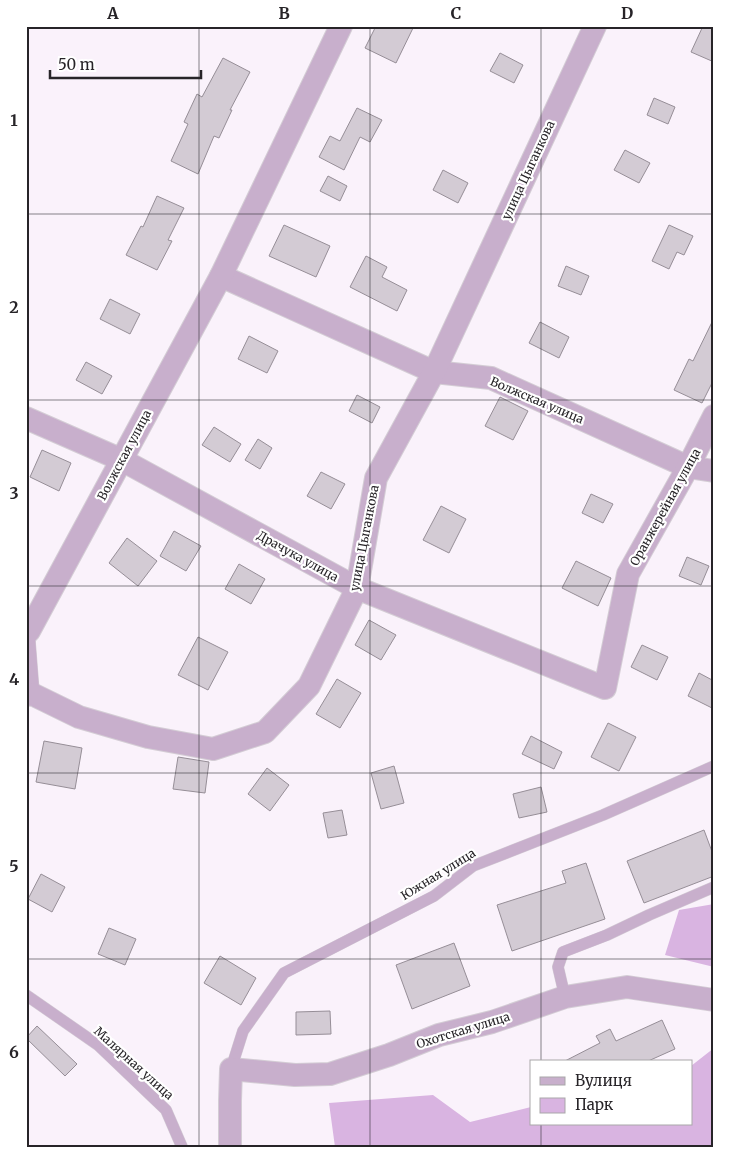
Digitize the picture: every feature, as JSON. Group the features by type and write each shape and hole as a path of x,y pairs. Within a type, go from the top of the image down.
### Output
{"street":[{"name":"Волжская улица","path":"28,632 221,276 341,26"},
{"name":"улица Цыганкова","path":"30,694 79,717 148,737 213,749 266,732 309,686 357,588 376,478 434,372 595,26"},
{"name":"Волжская улица","path":"221,276 434,372 491,378 688,467 714,471"},
{"name":"Оранжерейная улица","path":"605,688 628,574 688,467 714,416"},
{"name":"Драчука улица","path":"26,418 122,460 357,588 605,688"},
{"name":"Охотская улица","path":"231,1069 295,1075 330,1074 439,1036 492,1022 566,997 627,987 714,1000"},
{"path":"230,1147 231,1069"}],"lane":[{"path":"28,632 30,694"},
{"name":"Южная улица","path":"231,1069 243,1031 284,973 434,896 474,866 603,815 714,766"},
{"path":"566,997 558,967 563,952 607,935 648,914 714,887"},
{"name":"Малярная улица","path":"26,995 98,1045 166,1110 182,1147"}],"green space":[{"path":"714,904 714,967 665,955 679,910"},
{"path":"714,1048 714,1147 335,1147 329,1103 433,1095 470,1122 530,1107 530,1126 692,1126 692,1065"}],"building":[{"path":"376,26 414,26 396,63 365,48"},
{"path":"703,26 714,26 714,62 691,52"},
{"path":"500,53 523,65 514,83 490,71"},
{"path":"223,58 250,72 230,110 232,110 219,138 214,136 198,174 171,161 188,124 184,122 197,94 202,97"},
{"path":"654,98 675,107 668,124 647,115"},
{"path":"357,108 382,120 370,142 360,137 344,170 319,157 330,136 340,141"},
{"path":"625,150 650,163 639,183 614,170"},
{"path":"443,170 468,183 458,203 433,190"},
{"path":"328,176 347,186 340,201 320,191"},
{"path":"157,196 184,208 168,240 172,241 157,270 126,255 141,226 143,227"},
{"path":"284,225 330,246 316,277 269,256"},
{"path":"669,225 693,236 684,255 677,252 669,269 652,261"},
{"path":"366,256 387,267 382,277 407,290 397,311 350,287"},
{"path":"566,266 589,276 581,295 558,286"},
{"path":"110,299 140,314 130,334 100,319"},
{"path":"714,318 714,379 702,403 674,390 689,359 693,361"},
{"path":"540,322 569,337 559,358 529,343"},
{"path":"249,336 278,351 267,373 238,359"},
{"path":"86,362 112,376 102,394 76,380"},
{"path":"357,395 380,407 372,423 349,411"},
{"path":"500,397 528,411 513,440 485,426"},
{"path":"214,427 241,444 230,462 202,445"},
{"path":"258,439 272,448 260,469 245,460"},
{"path":"42,450 71,463 59,491 30,477"},
{"path":"321,472 345,484 331,509 307,496"},
{"path":"591,494 613,504 603,523 582,513"},
{"path":"441,506 466,519 449,553 423,540"},
{"path":"174,531 201,546 186,571 160,556"},
{"path":"127,538 157,561 138,586 109,563"},
{"path":"687,557 709,566 701,585 679,576"},
{"path":"576,561 611,578 598,606 562,588"},
{"path":"239,564 265,579 251,604 225,589"},
{"path":"369,620 396,635 381,660 355,645"},
{"path":"198,637 228,652 208,690 178,675"},
{"path":"642,645 668,657 657,680 631,667"},
{"path":"699,673 714,681 714,709 688,696"},
{"path":"337,679 361,693 340,728 316,714"},
{"path":"608,723 636,737 619,771 591,757"},
{"path":"531,736 562,752 554,769 522,754"},
{"path":"44,741 82,748 75,789 36,782"},
{"path":"178,757 209,762 205,793 173,789"},
{"path":"394,766 404,803 381,809 371,773"},
{"path":"267,768 289,785 270,811 248,794"},
{"path":"541,787 547,812 519,818 513,794"},
{"path":"342,810 347,835 328,838 323,813"},
{"path":"704,830 714,857 714,876 644,903 627,861"},
{"path":"586,863 605,919 512,951 497,905 566,883 562,871"},
{"path":"41,874 65,887 52,912 28,899"},
{"path":"109,928 136,939 125,965 98,954"},
{"path":"454,943 470,986 412,1009 396,965"},
{"path":"220,956 256,978 241,1005 204,983"},
{"path":"330,1011 331,1034 296,1035 296,1012"},
{"path":"662,1020 675,1049 650,1060 567,1060 600,1043 596,1036 610,1029 616,1041"},
{"path":"37,1026 77,1064 65,1076 26,1038"}]}
